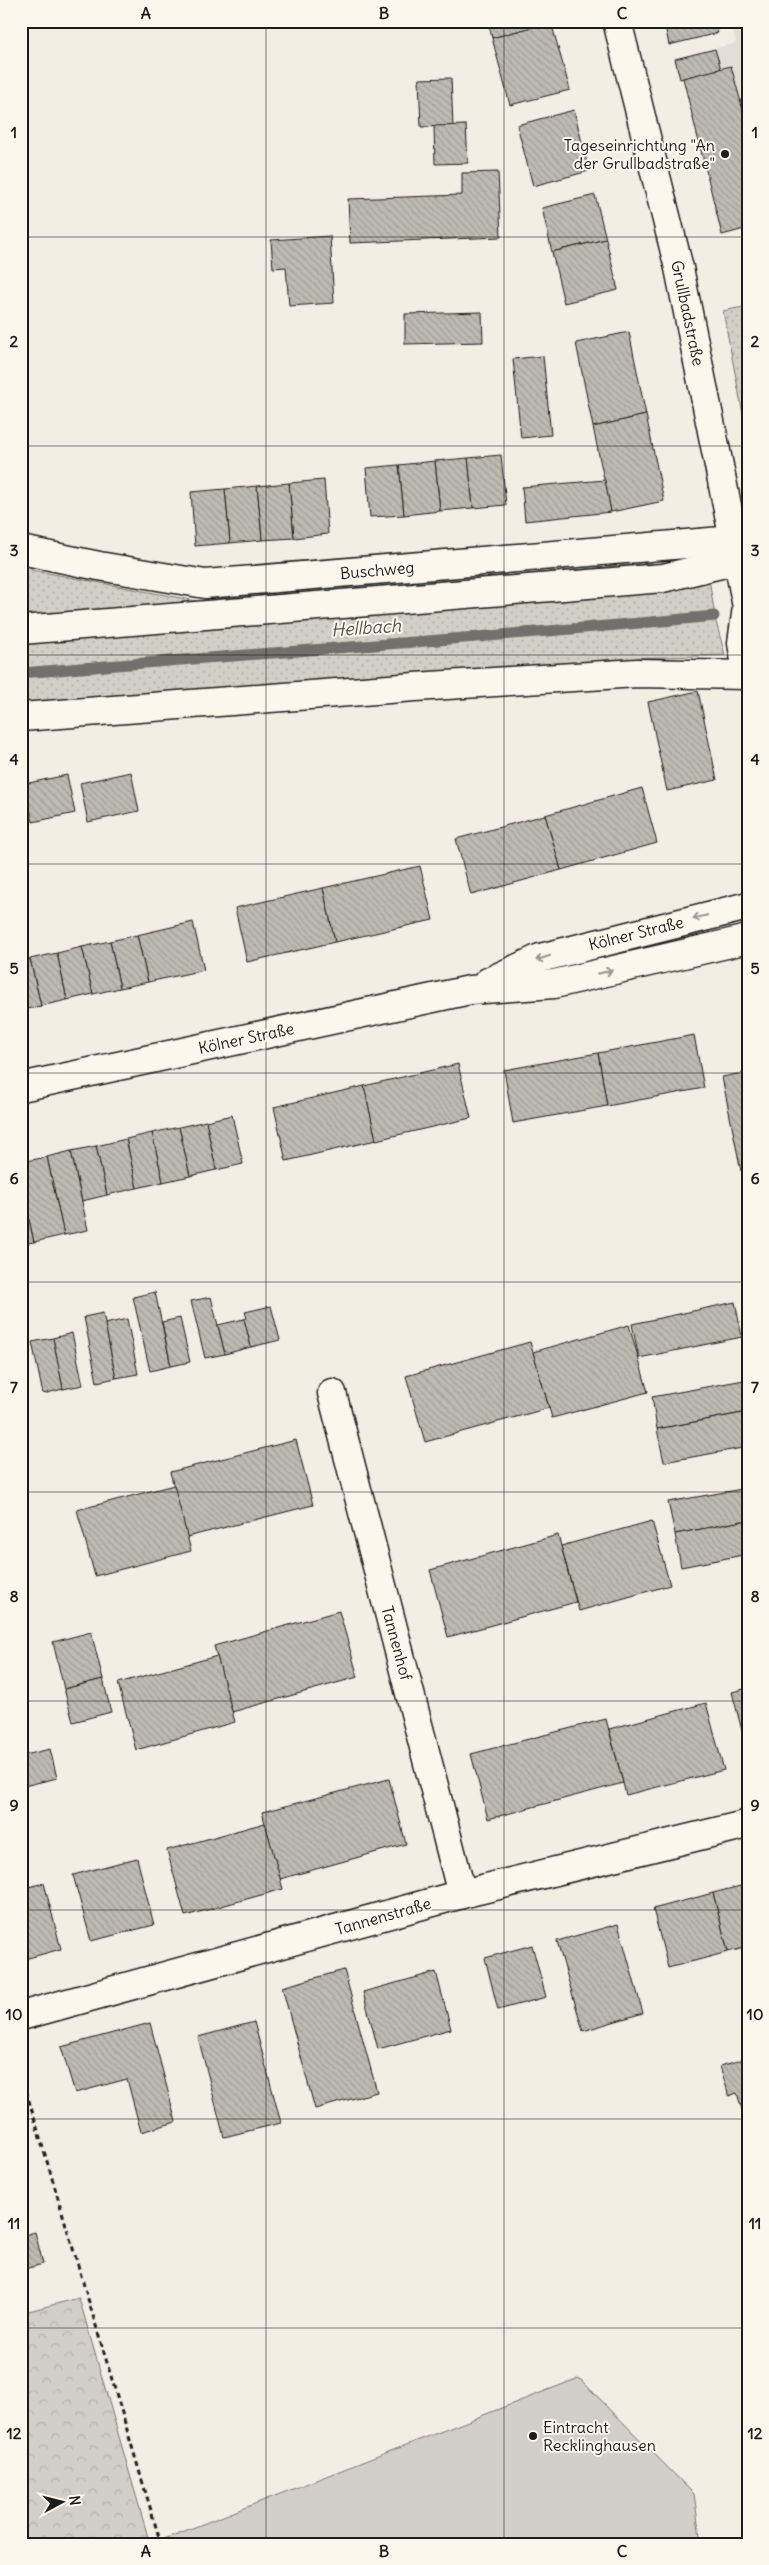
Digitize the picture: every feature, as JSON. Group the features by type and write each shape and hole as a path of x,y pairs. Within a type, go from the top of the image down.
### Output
{"street":[{"name":"Grullbadstraße","path":"617,21 679,268 740,554 747,608 742,643 748,676"},
{"name":"Buschweg","path":"21,550 99,566 205,584 740,554"},
{"path":"21,630 663,578 740,554"},
{"path":"21,717 415,687 638,673 748,676"},
{"name":"Kölner Straße","path":"470,990 540,958 748,906"},
{"name":"Kölner Straße","path":"21,1088 470,990 554,984 748,939"},
{"name":"Tannenhof","path":"332,1393 462,1894"},
{"name":"Tannenstraße","path":"21,2016 462,1894 748,1824"}],"path":[{"path":"21,2074 161,2544"}],"shaded area":[{"name":"Tageseinrichtung \"An der Grullbadstraße\"","path":"731,21 748,21 748,228 722,235 683,79 680,79 675,59 736,43"}],"green space":[{"path":"748,306 748,440 723,311"},
{"path":"652,563 655,568 709,579 716,622 725,655 638,658 637,673 21,727 21,568 202,602"},
{"path":"79,2298 150,2544 21,2544 21,2313"},
{"name":"Eintracht Recklinghausen","path":"579,2378 694,2494 701,2544 151,2544"}],"building":[{"path":"488,21 551,21 551,22 492,38"},
{"path":"664,21 715,21 718,33 669,45"},
{"path":"551,22 570,90 510,105 492,38"},
{"path":"715,49 721,69 680,79 675,59"},
{"name":"Tageseinrichtung \"An der Grullbadstraße\"","path":"731,66 748,129 748,228 722,235 683,78"},
{"path":"451,78 453,126 421,127 419,79"},
{"path":"574,110 589,171 533,186 517,125"},
{"path":"466,125 468,163 435,164 434,126"},
{"path":"498,172 501,237 350,243 348,199 462,195 462,173"},
{"path":"595,195 606,239 552,252 542,208"},
{"path":"330,236 334,303 289,306 286,267 273,268 271,240"},
{"path":"606,239 618,290 564,303 552,252"},
{"path":"482,312 483,342 405,344 405,314"},
{"path":"629,332 646,415 593,427 576,343"},
{"path":"543,356 551,435 521,438 513,359"},
{"path":"646,415 664,501 611,512 593,427"},
{"path":"501,455 506,505 473,508 468,458"},
{"path":"468,458 473,508 440,511 435,461"},
{"path":"435,461 440,511 404,515 399,465"},
{"path":"399,465 404,515 370,517 366,468"},
{"path":"324,480 328,534 294,538 289,483"},
{"path":"605,480 611,512 525,521 522,487"},
{"path":"289,483 294,538 262,540 257,486"},
{"path":"257,486 262,540 230,543 225,489"},
{"path":"225,489 230,543 195,546 191,492"},
{"path":"698,691 717,780 667,791 648,702"},
{"path":"131,772 139,811 88,822 80,783"},
{"path":"67,775 75,813 33,822 24,784"},
{"path":"642,788 657,843 561,870 545,815"},
{"path":"545,815 561,870 471,895 456,839"},
{"path":"420,866 433,920 335,942 323,888"},
{"path":"323,888 335,942 247,962 235,908"},
{"path":"193,922 204,970 148,982 137,935"},
{"path":"137,935 148,982 120,988 110,941"},
{"path":"110,941 120,988 93,994 82,947"},
{"path":"82,947 93,994 67,1000 57,953"},
{"path":"57,953 67,1000 41,1006 30,959"},
{"path":"30,959 41,1006 21,1010 21,960"},
{"path":"694,1035 704,1088 607,1106 598,1053"},
{"path":"598,1053 607,1106 513,1123 504,1070"},
{"path":"458,1064 471,1118 376,1140 364,1086"},
{"path":"748,1072 748,1169 741,1171 722,1077"},
{"path":"364,1086 376,1140 286,1161 274,1107"},
{"path":"232,1115 243,1164 216,1170 206,1121"},
{"path":"206,1121 216,1170 190,1176 179,1127"},
{"path":"179,1127 190,1176 163,1182 152,1133"},
{"path":"152,1133 163,1182 137,1188 126,1139"},
{"path":"126,1139 137,1188 107,1195 96,1146"},
{"path":"96,1146 107,1195 82,1201 71,1151"},
{"path":"71,1151 88,1230 64,1235 47,1157"},
{"path":"47,1157 64,1235 34,1242 21,1185 21,1162"},
{"path":"21,1185 34,1242 21,1244"},
{"path":"155,1292 171,1366 150,1371 133,1297"},
{"path":"211,1297 225,1354 205,1358 191,1301"},
{"path":"735,1302 742,1337 639,1358 632,1324"},
{"path":"271,1306 280,1340 251,1347 244,1319 247,1318 245,1312"},
{"path":"103,1313 116,1378 97,1382 84,1317"},
{"path":"180,1318 190,1362 171,1366 162,1322"},
{"path":"127,1319 138,1374 116,1378 105,1324"},
{"path":"244,1319 251,1347 225,1354 218,1325"},
{"path":"629,1325 648,1392 552,1418 533,1352"},
{"path":"72,1333 83,1385 63,1389 53,1338"},
{"path":"53,1338 63,1389 43,1394 32,1342"},
{"path":"530,1342 549,1408 425,1442 406,1376"},
{"path":"744,1380 748,1412 657,1429 652,1397"},
{"path":"748,1412 748,1447 664,1462 657,1429"},
{"path":"296,1440 313,1505 187,1537 170,1472"},
{"path":"174,1485 191,1551 95,1576 77,1510"},
{"path":"748,1488 748,1520 675,1534 668,1502"},
{"path":"748,1520 748,1554 681,1567 675,1534"},
{"path":"652,1521 670,1585 579,1611 561,1546"},
{"path":"558,1535 576,1602 448,1637 430,1570"},
{"path":"339,1611 358,1677 232,1712 214,1646"},
{"path":"91,1632 103,1679 64,1689 53,1642"},
{"path":"217,1656 235,1722 136,1750 118,1683"},
{"path":"103,1679 111,1712 73,1722 64,1689"},
{"path":"748,1688 748,1754 732,1692"},
{"path":"706,1703 724,1770 626,1795 609,1729"},
{"path":"606,1719 623,1783 488,1819 471,1754"},
{"path":"50,1749 57,1778 24,1786 21,1756"},
{"path":"389,1779 406,1844 280,1879 262,1812"},
{"path":"265,1823 283,1889 185,1916 167,1850"},
{"path":"137,1858 154,1925 91,1941 73,1875"},
{"path":"44,1883 61,1949 21,1960 21,1889"},
{"path":"748,1884 748,1947 728,1952 713,1893"},
{"path":"713,1893 728,1952 668,1968 653,1909"},
{"path":"618,1924 643,2013 583,2031 557,1941"},
{"path":"532,1945 546,1997 498,2010 485,1958"},
{"path":"344,1970 377,2092 315,2109 282,1987"},
{"path":"436,1972 451,2029 378,2049 363,1992"},
{"path":"254,2022 281,2123 224,2137 198,2037"},
{"path":"150,2023 176,2122 141,2132 127,2079 75,2093 61,2047"},
{"path":"748,2058 748,2130 737,2093 729,2096 720,2066"},
{"path":"35,2232 43,2264 21,2270 21,2236"}],"waterway":[{"name":"Hellbach","path":"21,673 541,632 714,616"}],"place":[{"name":"Tageseinrichtung \"An der Grullbadstraße\"","path":"725,154"},
{"name":"Eintracht Recklinghausen","path":"533,2436"}]}
